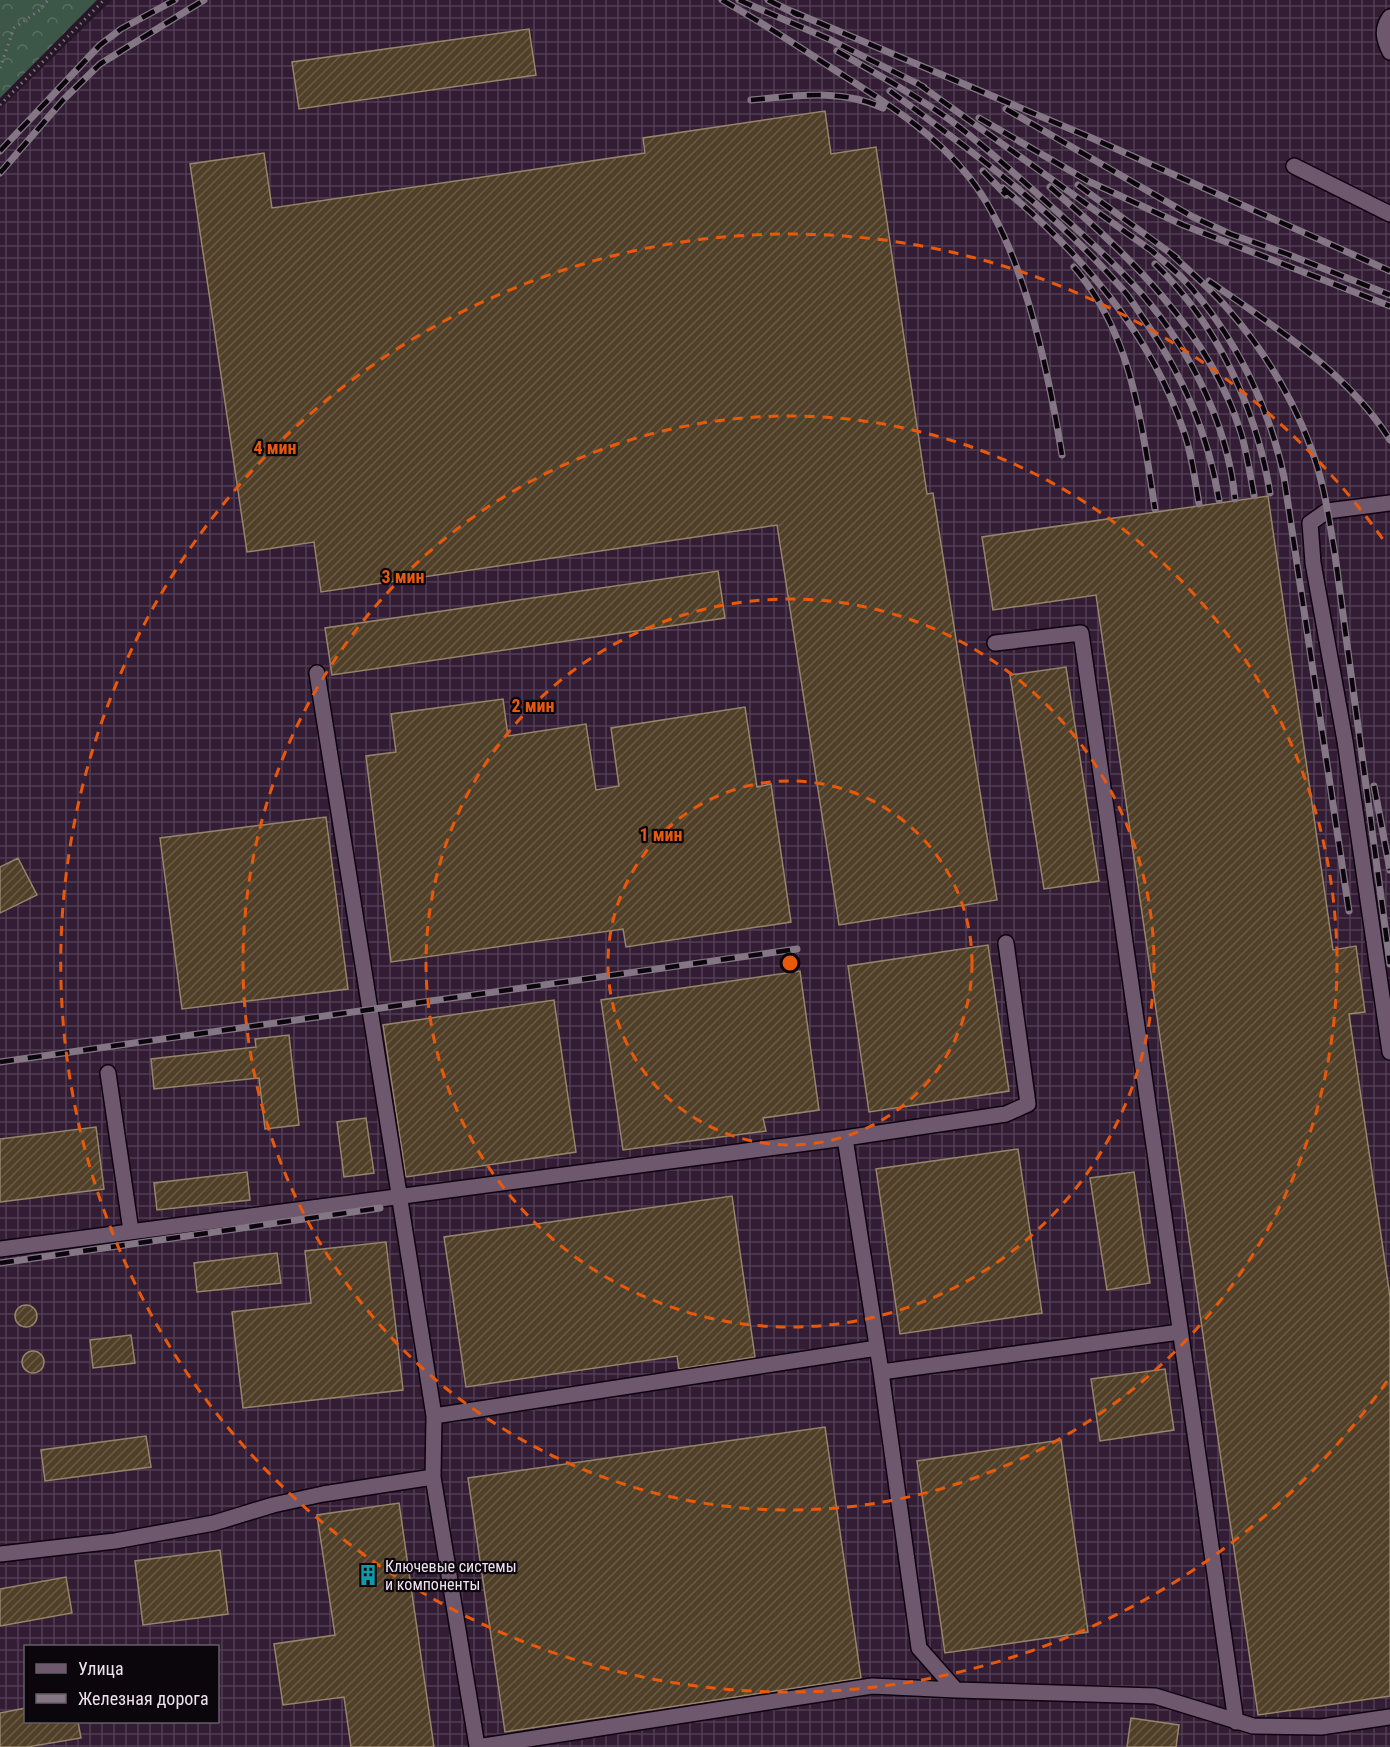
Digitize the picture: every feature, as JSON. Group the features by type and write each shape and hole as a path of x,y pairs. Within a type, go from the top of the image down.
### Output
{"lane":[{"path":"1390,17 1385,23 1384,39 1390,52"},
{"path":"1294,166 1390,214"},
{"path":"1390,503 1328,511 1310,523 1313,563 1344,741 1390,1052"},
{"path":"995,643 1081,633 1236,1722"},
{"path":"317,673 434,1416 433,1477 477,1746 872,1686 1155,1696 1252,1726 1321,1727 1390,1717"},
{"path":"0,1249 845,1138 1006,1114 1028,1104 1006,943"},
{"path":"108,1073 131,1232"},
{"path":"845,1138 881,1372 919,1648 956,1690"},
{"path":"881,1372 1180,1332"},
{"path":"434,1416 877,1348"},
{"path":"0,1554 115,1541 214,1523 273,1505 323,1494 433,1477"}],"path":[{"path":"0,68 14,28 42,9 48,0"},
{"path":"0,105 104,0"}],"shaded area":[{"path":"112,0 1390,0 1390,1747 0,1747 0,109"}],"green space":[{"path":"0,0 97,0 0,98"}],"building":[{"path":"529,29 536,75 299,109 292,62"},
{"path":"825,111 831,154 876,147 927,494 933,493 997,900 839,925 777,525 321,592 314,542 247,552 190,164 264,153 272,208 645,153 643,138"},
{"path":"1268,496 1333,950 1356,946 1365,1012 1349,1014 1390,1297 1390,1696 1258,1715 1096,595 993,610 982,537"},
{"path":"718,571 725,618 332,675 325,628"},
{"path":"1066,667 1099,881 1044,889 1010,675"},
{"path":"503,699 508,736 586,724 596,790 619,786 611,728 745,707 757,787 771,784 791,922 626,947 623,929 391,962 366,756 396,752 391,714"},
{"path":"326,817 348,989 182,1009 160,838"},
{"path":"18,858 37,895 0,913 0,867"},
{"path":"988,945 1009,1091 869,1112 848,966"},
{"path":"800,971 819,1110 763,1118 766,1131 623,1150 601,1000"},
{"path":"554,1000 576,1152 406,1177 383,1025"},
{"path":"289,1035 299,1125 265,1129 259,1078 154,1089 151,1059 256,1047 255,1039"},
{"path":"366,1118 374,1173 344,1177 337,1122"},
{"path":"96,1127 104,1189 0,1202 0,1139"},
{"path":"1018,1149 1042,1313 900,1334 876,1169"},
{"path":"247,1172 250,1200 157,1210 154,1183"},
{"path":"1134,1172 1150,1283 1107,1290 1090,1178"},
{"path":"732,1196 755,1357 679,1369 677,1356 466,1387 444,1237"},
{"path":"386,1242 403,1390 243,1408 232,1312 311,1303 305,1251"},
{"path":"277,1253 281,1283 197,1292 194,1263"},
{"path":"26,1305 34,1308 37,1316 34,1324 26,1327 18,1324 15,1316 18,1308"},
{"path":"131,1335 135,1363 93,1368 90,1340"},
{"path":"33,1351 41,1354 44,1362 41,1370 33,1373 25,1370 22,1362 25,1354"},
{"path":"1165,1369 1174,1430 1100,1441 1091,1379"},
{"path":"825,1427 861,1678 505,1732 468,1478"},
{"path":"146,1436 151,1467 45,1481 41,1450"},
{"path":"1061,1440 1088,1632 945,1653 917,1461"},
{"name":"Ключевые системы и компоненты","path":"399,1503 434,1747 351,1747 344,1697 283,1705 274,1644 335,1635 317,1515"},
{"path":"220,1550 228,1614 143,1625 135,1561"},
{"path":"66,1577 72,1613 0,1626 0,1589"},
{"path":"24,1708 24,1723 78,1723 81,1738 27,1747 0,1747 0,1713"},
{"path":"1131,1718 1179,1725 1176,1747 1127,1747"}],"railway":[{"path":"0,151 100,45 121,29 175,0"},
{"path":"0,173 64,99 100,64 204,0"},
{"path":"722,0 790,41 904,116 939,144 969,177 988,205 1018,272 1041,348 1062,455"},
{"path":"739,0 831,40 924,87"},
{"path":"768,0 798,15"},
{"path":"791,11 1094,139 1390,271"},
{"path":"837,51 950,120 1003,163 1130,281 1168,328 1200,382 1223,439 1235,499"},
{"path":"917,83 1152,251 1186,282 1204,303 1220,325 1248,373 1269,424 1284,477 1349,911"},
{"path":"890,91 1013,185 1071,235 1127,294 1159,341 1192,406 1208,452 1219,500"},
{"path":"751,100 818,95 851,98 883,108"},
{"path":"1006,109 1193,217 1230,234 1390,295"},
{"path":"979,118 1088,181 1183,225 1390,306"},
{"path":"983,171 1006,195"},
{"path":"1078,185 1177,258"},
{"path":"1050,187 1108,240 1163,297 1209,361 1227,396 1241,433 1254,495"},
{"path":"1003,188 1032,213 1086,268 1133,329 1153,361 1184,432 1199,504"},
{"path":"1171,254 1207,287 1253,340 1286,392 1316,461 1326,501 1335,555 1390,964"},
{"path":"1155,264 1197,313 1215,340 1230,369 1255,429 1270,493"},
{"path":"1074,267 1094,294 1110,322 1122,351 1139,412 1155,509"},
{"path":"1209,281 1283,333 1331,371 1373,415 1390,440"},
{"path":"1374,786 1390,870"},
{"path":"0,1062 797,949"},
{"path":"0,1263 380,1208"}],"place":[{"name":"Ключевые системы и компоненты","path":"368,1575"}]}
